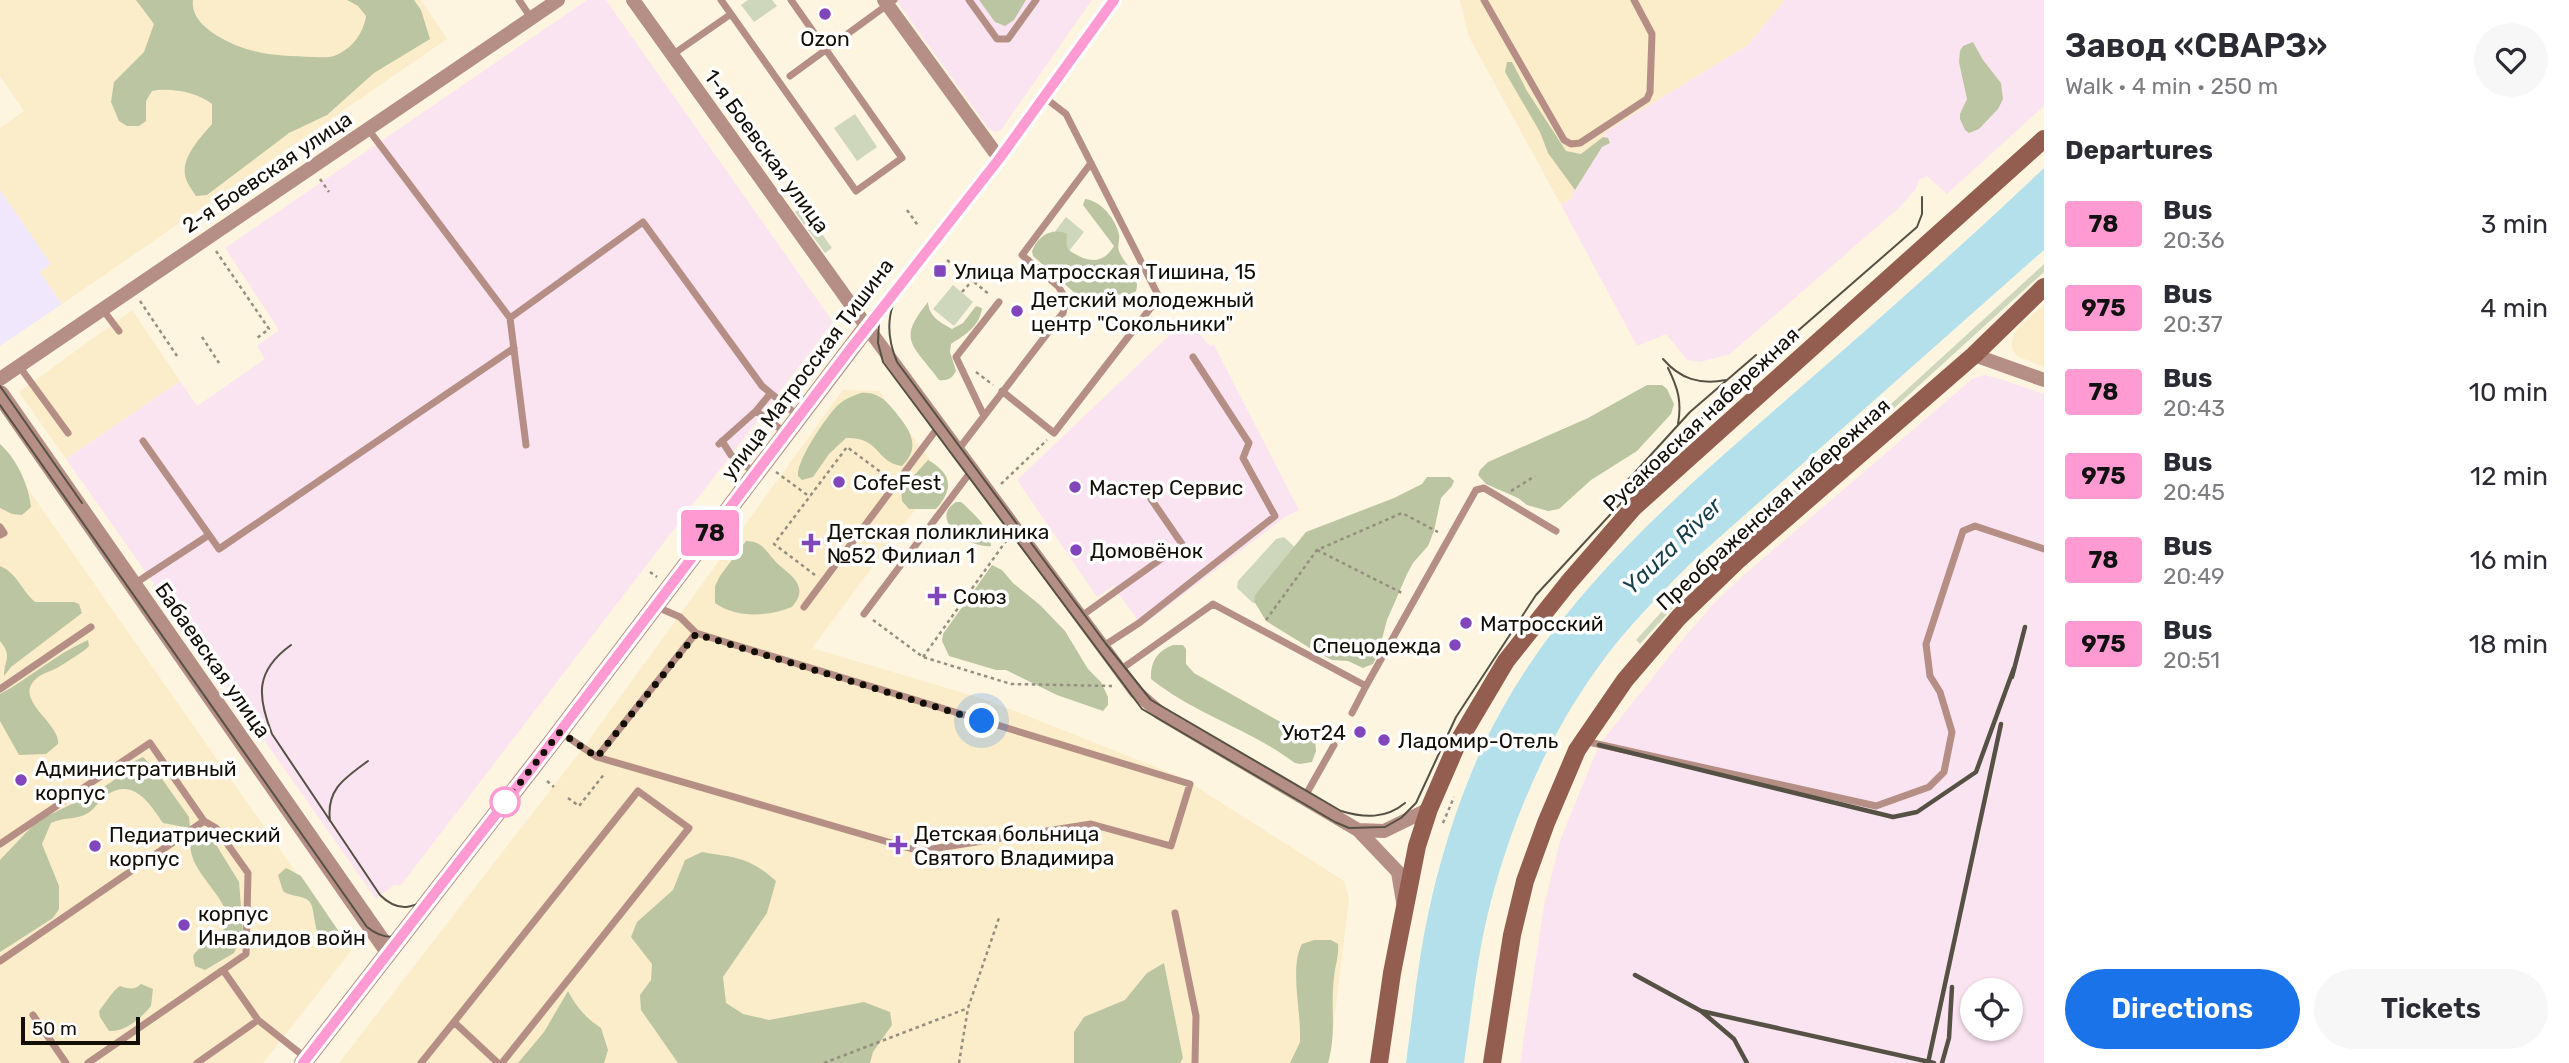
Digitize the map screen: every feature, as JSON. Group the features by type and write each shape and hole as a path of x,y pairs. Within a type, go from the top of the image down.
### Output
{"main road":[{"name":"Русаковская набережная","path":"1379,1063 1404,907 1417,846 1429,809 1458,742 1506,661 1567,583 1633,508 2044,139"},
{"name":"Преображенская набережная","path":"1492,1063 1512,935 1525,881 1577,750 1625,680 1679,617 1737,561 1974,355 2044,287"}],"street":[{"name":"2-я Боевская улица","path":"0,379 558,0"},
{"name":"1-я Боевская улица","path":"633,0 939,426 1141,698 1160,713 1358,830 1398,872 1404,907"},
{"name":"улица Матросская Тишина","path":"305,1061 560,732 867,327 999,159 1114,0"},
{"path":"888,2 999,159"},
{"path":"1974,355 2044,380"},
{"name":"Бабаевская улица","path":"0,394 389,952"},
{"path":"1358,830 1384,831 1429,809"}],"lane":[{"path":"519,0 531,19"},
{"path":"721,0 856,191 902,158 791,0"},
{"path":"969,0 997,39 1008,38 1035,0"},
{"path":"1484,0 1564,140 1571,144 1580,143 1647,99 1650,92 1652,34 1634,0"},
{"path":"790,76 888,2"},
{"path":"672,55 731,14"},
{"path":"1002,391 1054,433 1158,297 1066,114 1044,97"},
{"path":"368,129 510,318 526,445"},
{"path":"958,450 1063,313 1066,299 1058,286 1022,256 1091,163"},
{"path":"510,318 643,222 770,394 799,417"},
{"path":"984,416 956,357 999,302"},
{"path":"102,310 119,331"},
{"path":"143,441 219,549 514,348"},
{"path":"1101,647 1139,623 1275,516 1243,458 1250,443 1193,357"},
{"path":"19,366 68,433"},
{"path":"755,473 721,443 756,411 770,394"},
{"path":"756,411 786,433"},
{"path":"804,607 939,426"},
{"path":"864,614 972,470"},
{"path":"1352,713 1476,490 1484,488 1556,531"},
{"path":"1080,617 1182,544 1151,499"},
{"path":"1584,740 1877,806 1929,787 1944,772 1952,732 1940,692 1930,676 1926,644 1964,531 1975,526 2044,549"},
{"path":"0,527 4,533 0,535"},
{"path":"133,585 209,535"},
{"path":"1119,671 1213,604 1366,686"},
{"path":"560,732 597,757 919,851 1091,824 1171,846 1190,784 696,634 680,617 655,606"},
{"path":"0,690 91,627"},
{"path":"597,757 696,634"},
{"path":"0,844 150,743 204,821 216,828 248,873 246,954 88,1063"},
{"path":"1304,799 1334,745"},
{"path":"421,1063 638,791 689,828 500,1063 454,1022"},
{"path":"0,961 204,821"},
{"path":"1175,913 1196,1016 1195,1063"},
{"path":"223,970 258,1020 305,1061"},
{"path":"33,1015 66,1063"},
{"path":"197,1063 258,1020"}],"path":[{"path":"318,176 329,192"},
{"path":"907,210 919,227"},
{"path":"214,248 269,329 257,338"},
{"path":"947,260 999,302"},
{"path":"962,292 972,281"},
{"path":"1066,299 1158,297"},
{"path":"138,299 177,356"},
{"path":"202,337 219,363"},
{"path":"956,357 1002,391"},
{"path":"999,486 1054,433"},
{"path":"823,581 774,544 847,447 896,484"},
{"path":"776,472 810,497"},
{"path":"1506,495 1535,476"},
{"path":"1266,620 1317,550 1402,513 1441,534"},
{"path":"923,657 1006,541"},
{"path":"1317,550 1405,594"},
{"path":"650,572 657,577"},
{"path":"864,614 923,657 1011,684 1112,686"},
{"path":"568,798 579,806 614,762"},
{"path":"547,781 554,787"},
{"path":"1441,828 1455,793"},
{"path":"959,1063 968,1008 999,918"},
{"path":"824,1063 968,1008"}],"shaded area":[{"path":"0,0 421,0 447,39 62,304 40,272 50,264 0,190 0,128 24,111 0,76"},
{"path":"587,0 606,0 833,322 405,880 400,886 394,885 376,899 66,459 180,381 197,406 265,359 257,346 279,330 225,248"},
{"path":"896,0 1092,0 1001,130 995,132 989,129"},
{"path":"1460,0 1785,0 1748,45 1607,131 1578,173 1572,199 1561,205 1468,35"},
{"path":"1785,0 2044,0 2044,106 1947,194 1927,176 1919,180 1916,189 1899,208 1730,354 1700,362 1687,360 1666,334 1637,346 1561,205 1572,198 1578,173 1607,131 1748,45"},
{"path":"0,190 51,264 40,272 62,304 0,346"},
{"path":"2044,304 2044,367 2017,356 2012,349 2012,341 2016,330"},
{"path":"132,310 180,381 66,459 19,392"},
{"path":"1179,326 1194,328 1210,346 1214,345 1299,510 1285,517 1142,626 1113,586 1097,597 1017,480"},
{"path":"1984,375 2044,394 2044,1063 1520,1063 1544,906 1561,838 1599,745 1688,633 1745,574 1972,379"},
{"name":"Детская больница Святого Владимира","path":"843,390 879,391 941,475 812,648 987,700 1181,777 1344,881 1349,899 1329,1063 339,1063 583,748"},
{"path":"0,449 351,951 263,1063 0,1063"}],"green space":[{"path":"136,0 193,0 198,19 205,27 235,45 268,54 324,57 346,50 363,29 366,16 358,6 347,0 414,0 421,10 430,39 374,73 327,115 289,133 207,195 196,196 185,175 186,161 193,147 212,124 212,104 199,96 183,92 152,91 146,101 146,121 139,126 127,126 119,121 111,102 114,82 144,52 154,24"},
{"path":"748,0 772,0 777,6 754,22 741,5"},
{"path":"979,0 1026,0 1014,20 1005,26 995,22"},
{"path":"1973,42 2001,83 2003,99 1998,109 1979,129 1969,133 1960,119 1967,99 1959,62 1963,46"},
{"path":"1507,62 1512,62 1527,91 1566,151 1581,154 1603,137 1608,138 1610,143 1602,147 1575,190 1548,153 1540,132 1505,72"},
{"path":"855,114 877,147 857,161 834,128"},
{"path":"1085,199 1097,203 1114,222 1119,234 1119,251 1136,280 1136,291 1132,294 1078,296 1033,256 1032,251 1038,241 1051,232 1067,234 1068,249 1081,257 1096,260 1110,252 1114,246 1083,205"},
{"path":"803,207 832,248 825,253 795,212"},
{"path":"1066,217 1084,232 1065,256 1047,242"},
{"path":"2044,264 2044,272 1848,450 1697,581 1640,644 1636,640 1693,577 1845,446"},
{"path":"953,285 973,302 954,326 933,309"},
{"path":"928,302 933,315 952,329 963,323 976,306 982,308 975,325 951,344 950,352 956,371 947,380 939,380 912,342 913,326"},
{"path":"1647,385 1662,385 1667,389 1674,404 1671,414 1637,451 1591,480 1559,509 1548,511 1527,505 1518,498 1486,484 1478,475 1488,462 1588,418"},
{"path":"861,393 874,394 884,400 905,424 912,442 911,454 907,460 902,466 893,464 866,441 846,438 829,454 813,477 802,480 798,476 799,469 819,430 839,405"},
{"path":"0,444 17,465 28,490 31,507 22,515 0,508"},
{"path":"928,460 946,476 946,494 936,509 909,509 902,501 901,490"},
{"path":"1427,477 1450,477 1454,481 1441,498 1428,546 1407,574 1387,620 1373,664 1363,668 1348,661 1332,660 1266,621 1254,601 1255,595 1306,532 1394,498 1422,484"},
{"path":"956,502 961,502 981,521 991,546 983,546 963,538 949,525 946,517 948,509"},
{"path":"1284,537 1300,552 1261,602 1253,603 1237,588 1238,581 1276,539"},
{"path":"746,541 760,545 796,581 799,593 792,607 772,613 752,614 732,611 715,603 715,586 720,576"},
{"path":"992,565 1002,570 1065,631 1088,669 1101,682 1108,697 1108,705 1103,711 1057,695 1006,670 996,670 949,656 942,641 943,634"},
{"path":"0,566 11,573 35,602 74,602 79,604 82,613 11,667 4,676 7,655 0,641"},
{"path":"88,640 89,646 85,650 39,676 31,686 33,703 57,736 58,744 46,754 19,755 0,721 0,694"},
{"path":"1173,645 1183,645 1186,649 1186,664 1194,673 1315,740 1316,751 1312,762 1295,763 1260,741 1186,703 1151,679 1156,658 1163,650"},
{"path":"143,757 155,769 189,817 190,828 163,823 147,801 126,789 108,794 84,815 51,823 42,844 59,886 59,909 53,918 0,952 0,860 37,821 98,791 117,778 128,764"},
{"path":"207,836 212,838 239,882 243,932 234,953 205,970 195,966 193,956 229,922 221,901 194,861 191,851 191,840"},
{"path":"702,852 734,857 750,863 776,881 767,913 723,977 726,1003 743,1014 769,1020 864,1002 890,1012 892,1025 873,1052 870,1063 678,1063 641,1010 640,995 651,980 652,964 631,937 637,922 673,890 685,860"},
{"path":"286,868 301,876 344,939 342,945 331,946 324,943 316,929 309,901 283,891 278,875"},
{"path":"1314,940 1331,940 1338,944 1331,1051 1328,1063 1290,1063 1300,1042 1296,975 1298,953 1302,944"},
{"path":"1164,963 1183,1058 1180,1063 1074,1063 1074,1032 1084,1017 1125,1000 1147,973"},
{"path":"141,984 153,989 151,1006 127,1027 109,1031 99,1011 120,986 131,988"},
{"path":"568,991 582,1012 601,1028 608,1050 604,1063 518,1063 544,1032"}],"water":[{"name":"Yauza River","path":"2044,168 2044,250 1695,559 1633,624 1599,666 1548,749 1510,839 1482,941 1464,1063 1406,1063 1425,929 1451,828 1482,748 1510,695 1543,646 1579,599 1661,513"}],"tram line":[{"path":"438,882 833,362 995,154 1106,0"},
{"path":"0,405 367,927 380,935 392,937 404,934 432,907 1049,101 1121,0"},
{"path":"879,319 878,343 883,362 1142,709 1335,822 1349,828 1385,827 1401,818 1416,803 1456,717 1536,595 1680,439 1753,370 1917,227 1922,214 1922,197"},
{"path":"893,305 889,334 897,362 1106,644 1151,700 1341,811 1374,816 1390,812 1405,803"},
{"path":"1626,482 1690,412 1756,355"},
{"path":"1663,359 1676,371 1691,379 1708,382 1726,380"},
{"path":"1668,368 1678,395 1678,424"},
{"path":"0,386 82,503"},
{"path":"291,645 271,665 262,685 264,708 272,734 380,895 394,905 408,907 437,893"},
{"path":"330,821 334,792 345,779 368,761"}],"railway":[{"path":"2012,677 2025,627"},
{"path":"1599,745 1893,817 1917,812 1976,772 2014,668"},
{"path":"1928,1063 2001,724"},
{"path":"1635,975 1701,1011 1734,1039 1747,1063"},
{"path":"1942,1063 1949,1038 1952,987"},
{"path":"1701,1011 1934,1063"}],"bus line":[{"name":"78","path":"303,1063 999,159 1114,0"}],"place":[{"name":"Ozon","path":"825,14"},
{"name":"Улица Матросская Тишина, 15","path":"940,271"},
{"name":"Детский молодежный центр \"Сокольники\"","path":"1017,311"},
{"name":"CofeFest","path":"839,482"},
{"name":"Мастер Сервис","path":"1075,487"},
{"name":"Детская поликлиника №52 Филиал 1","path":"811,543"},
{"name":"Домовёнок","path":"1076,550"},
{"name":"Союз","path":"937,596"},
{"name":"Матросский","path":"1466,623"},
{"name":"Спецодежда","path":"1455,645"},
{"name":"Уют24","path":"1360,732"},
{"name":"Ладомир-Отель","path":"1384,740"},
{"name":"Административный корпус","path":"21,780"},
{"name":"Детская больница Святого Владимира","path":"898,845"},
{"name":"Педиатрический корпус","path":"95,846"},
{"name":"корпус Инвалидов войн","path":"184,925"}],"route":[{"path":"505,802 560,732 597,757 696,634 982,721"}]}
